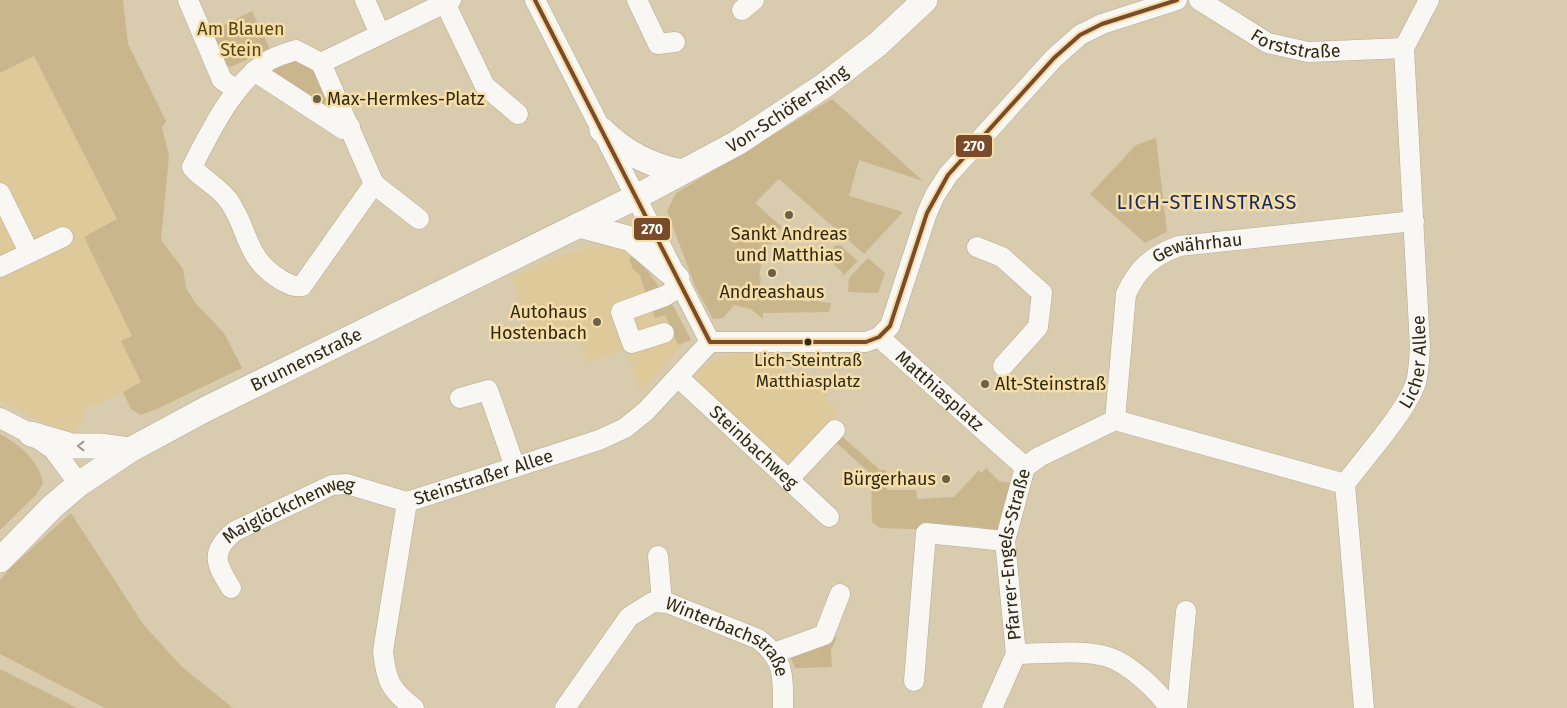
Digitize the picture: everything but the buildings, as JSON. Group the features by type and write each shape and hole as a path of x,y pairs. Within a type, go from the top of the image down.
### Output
{"main road":[{"name":"Von-Schöfer-Ring","path":"636,197 737,143 826,85 878,44 925,0"},
{"path":"602,130 633,155 646,162 682,172"},
{"name":"Brunnenstraße","path":"0,560 52,506 79,484 130,450 206,409 636,197"},
{"path":"579,225 632,239 679,282"},
{"path":"32,434 72,446 102,446 130,450"}],"street":[{"path":"188,0 222,80 237,90"},
{"path":"365,0 380,34"},
{"path":"535,0 710,342"},
{"path":"637,0 658,44 675,42"},
{"path":"879,337 890,326 927,213 935,195 948,175 1054,58 1080,35 1102,24 1177,0"},
{"name":"Forststraße","path":"1199,0 1268,43 1308,52 1404,48"},
{"path":"1404,48 1429,0"},
{"path":"321,62 448,1 485,86 518,114"},
{"name":"Licher Allee","path":"1345,484 1406,404 1416,383 1420,347 1404,48"},
{"path":"374,184 302,286 294,287 266,270 255,258 230,203 219,188 192,167 237,90 254,71 269,60 296,50 321,62 374,184 419,219"},
{"path":"254,71 343,129 350,127"},
{"path":"0,192 29,252"},
{"name":"Gewährhau","path":"1115,420 1126,294 1133,278 1153,258 1179,246 1414,221"},
{"path":"0,267 63,237"},
{"path":"977,248 1002,257 1042,293 1038,327 1003,366"},
{"path":"664,332 632,343 621,312 665,296 679,282"},
{"name":"Matthiasplatz","path":"710,342 834,346 866,342 879,337 1024,468"},
{"name":"Steinstraßer Allee","path":"414,708 397,696 385,675 383,651 407,502 599,440 624,428 646,411 679,378 710,342"},
{"name":"Steinbachweg","path":"679,378 829,517"},
{"path":"460,398 488,390 515,467"},
{"path":"0,418 32,434 53,449 79,484"},
{"path":"1115,420 1345,484 1364,708"},
{"name":"Pfarrer-Engels-Straße","path":"992,708 1016,654 1005,541 1024,468 1039,457 1115,420"},
{"path":"788,480 835,430"},
{"name":"Maiglöckchenweg","path":"231,588 217,566 216,556 224,540 235,531 332,485 347,484 407,502"},
{"path":"914,681 926,533 1005,541"},
{"path":"658,556 662,602"},
{"path":"774,653 824,635 840,594"},
{"name":"Winterbachstraße","path":"564,708 629,617 652,602 662,602 758,639 774,653 783,675 783,708"},
{"path":"1176,708 1186,611"},
{"path":"1016,654 1091,654 1109,657 1141,678 1169,708"}],"shaded area":[{"path":"34,56 117,219 84,238 132,336 122,341 142,382 92,407 83,409 83,420 76,434 48,424 0,401 0,73"},
{"path":"617,245 640,258 685,327 687,336 683,344 640,391 626,350 587,362 579,337 568,341 565,333 533,342 512,278 551,259 586,248"},
{"path":"742,353 768,354 805,387 811,380 827,394 824,398 838,411 827,422 832,427 790,472 698,386 695,380 697,374 705,366 721,357"}],"green space":[{"path":"0,0 123,0 128,44 166,121 162,128 169,156 161,240 183,269 186,288 196,304 224,333 242,368 141,415 131,409 123,392 141,382 121,341 132,336 84,237 117,219 34,56 0,73"},
{"name":"Am Blauen Stein","path":"252,11 270,49 231,67 224,64 210,32"},
{"name":"Max-Hermkes-Platz","path":"290,56 315,66 338,120 272,77 272,64"},
{"path":"832,99 923,181 859,160 849,196 903,212 864,254 779,179 755,203 782,227 772,239 771,244 763,244 765,249 759,276 761,277 759,294 781,299 782,296 804,299 804,301 809,302 810,300 831,303 829,312 763,313 763,319 751,309 734,305 723,318 713,319 695,286 667,211 676,193"},
{"path":"1156,138 1167,232 1145,243 1090,194 1136,145"},
{"path":"840,245 858,261 842,277 843,273 832,263 834,246"},
{"path":"633,251 662,291 647,297 640,275 633,269 629,259"},
{"path":"868,258 885,273 878,293 848,292 849,278"},
{"path":"671,302 691,340 678,345 665,315 655,318 652,308"},
{"path":"837,432 880,470 886,470 887,490 916,490 917,499 954,497 979,470 981,473 986,468 999,481 1011,483 1000,530 980,536 980,527 938,524 937,530 880,528 872,522 871,474 831,438"},
{"path":"0,434 27,454 37,467 43,483 36,495 0,530"},
{"path":"71,513 143,624 182,667 233,708 105,708 0,654 0,580 9,569"},
{"path":"837,637 831,650 832,667 795,668 788,652 796,647"},
{"path":"0,669 77,708 0,708"}],"transit line":[{"name":"270","path":"535,0 710,342 866,342 879,337 890,326 927,213 948,175 1054,58 1080,35 1102,24 1177,0"}],"place":[{"name":"Max-Hermkes-Platz","path":"317,99"},
{"name":"Sankt Andreas und Matthias","path":"789,215"},
{"name":"Andreashaus","path":"772,273"},
{"name":"Autohaus Hostenbach","path":"597,322"},
{"name":"Lich-Steintraß Matthiasplatz","path":"808,342"},
{"name":"Alt-Steinstraß","path":"985,384"},
{"name":"Bürgerhaus","path":"946,479"}],"district":[{"name":"LICH-STEINSTRASS","path":"1207,202"}]}
